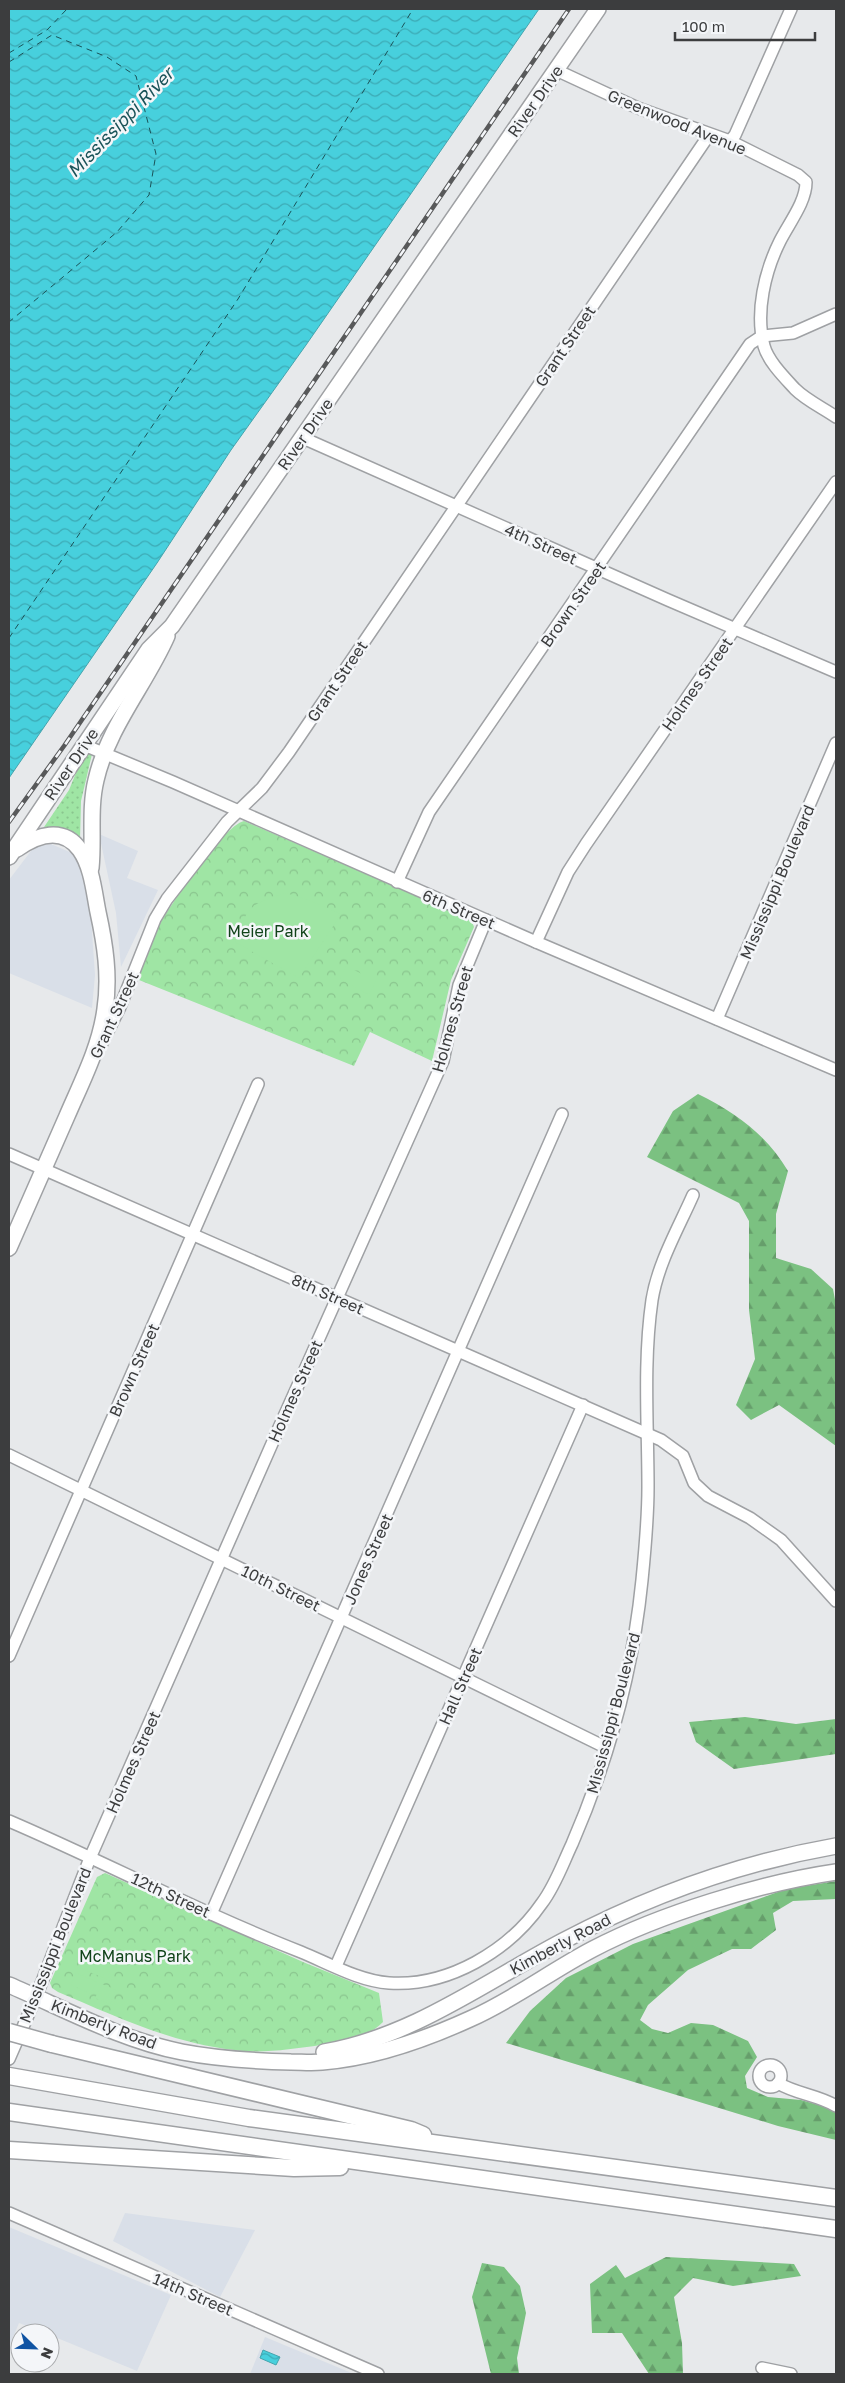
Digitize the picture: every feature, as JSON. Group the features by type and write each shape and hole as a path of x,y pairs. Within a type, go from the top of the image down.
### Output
{"highway":[{"path":"9,2032 411,2130 453,2147"},
{"path":"9,2076 249,2118 836,2198"},
{"path":"9,2112 836,2229"},
{"path":"9,2150 294,2168 392,2165"}],"main road":[{"name":"River Drive","path":"10,855 149,649 172,626 598,9"},
{"path":"90,874 91,813 96,780 104,754 112,736 158,657 172,626"},
{"path":"10,855 32,839 43,835 62,836 71,840 82,852 90,874 104,944 107,975 105,1009 97,1048 81,1084"},
{"name":"Grant Street","path":"9,1248 81,1084"},
{"name":"Kimberly Road","path":"291,2062 324,2052 352,2047 390,2035 418,2022 626,1909 678,1888 754,1864 836,1846"},
{"name":"Kimberly Road","path":"9,1985 116,2032 171,2049 234,2060 321,2062 350,2058 418,2040 472,2018 594,1949 643,1927 722,1899 809,1876 836,1872"}],"street":[{"path":"730,141 736,135 791,9"},
{"name":"Greenwood Avenue","path":"556,70 638,108 730,141 798,175 806,182 806,192 779,242 768,272 761,313 762,336"},
{"name":"Grant Street","path":"81,1084 120,1007 156,919 167,899 227,822 262,788 288,752 457,507 709,135"},
{"path":"836,314 793,333 762,336 764,346 775,365 796,390 836,418"},
{"name":"Brown Street","path":"397,882 428,812 597,569 742,355 750,344 762,336"},
{"name":"4th Street","path":"302,438 597,569 836,672"},
{"name":"Holmes Street","path":"536,942 564,881 586,844 836,482"},
{"name":"Mississippi Boulevard","path":"717,1019 836,743"},
{"name":"6th Street","path":"84,745 240,811 397,882 717,1019 835,1072"},
{"name":"Holmes Street","path":"90,1858 443,1061 459,985 486,920"},
{"name":"Brown Street","path":"9,1656 258,1084"},
{"name":"Jones Street","path":"212,1914 562,1114"},
{"name":"8th Street","path":"9,1154 661,1440 683,1456 694,1483 708,1496 750,1518 781,1540 836,1600"},
{"name":"Mississippi Boulevard","path":"336,1966 388,1983 403,1982 433,1979 462,1970 494,1952 518,1930 542,1903 588,1807 620,1700 637,1617 648,1492 647,1373 653,1296 661,1265 692,1195"},
{"name":"Hall Street","path":"336,1966 583,1406"},
{"name":"10th Street","path":"9,1455 607,1748"},
{"name":"12th Street","path":"9,1821 65,1844 90,1858 212,1914 336,1966"},
{"name":"Mississippi Boulevard","path":"9,2059 36,1997 90,1858"},
{"path":"778,2083 791,2090 825,2099 836,2106"},
{"name":"14th Street","path":"9,2213 378,2374"},
{"path":"762,2368 791,2374"}],"shaded area":[{"path":"99,834 138,851 127,878 158,890 121,967 116,913"},
{"path":"51,844 79,856 91,918 95,975 92,1008 9,973 9,880 34,847"},
{"path":"125,2213 255,2230 220,2297 113,2241"},
{"path":"9,2227 171,2295 137,2371 60,2339 60,2323 10,2323 9,2347"},
{"path":"265,2337 354,2374 250,2374"}],"green space":[{"path":"88,753 92,754 81,801 80,840 42,830 69,790 82,758"},
{"name":"Meier Park","path":"244,821 471,919 474,927 451,980 432,1061 370,1032 354,1066 134,978 148,944 182,889 222,838 234,826"},
{"path":"286,893 341,914 299,978 235,942 243,921 251,908"},
{"path":"346,966 376,981 369,995 340,979"},
{"path":"698,1094 725,1109 760,1135 788,1171 776,1214 776,1258 811,1269 833,1289 836,1305 836,1446 779,1405 751,1420 736,1405 755,1359 749,1310 749,1221 739,1203 647,1157 673,1111"},
{"path":"745,1717 796,1724 836,1719 836,1754 734,1769 696,1742 689,1722"},
{"name":"McManus Park","path":"105,1873 303,1962 379,1993 383,2022 370,2032 346,2041 288,2049 245,2051 211,2046 166,2035 58,1992 52,1988 50,1983 97,1877"},
{"path":"836,1881 836,1899 793,1901 773,1913 776,1930 751,1949 732,1949 688,1970 648,2005 640,2020 652,2029 668,2033 691,2023 713,2025 748,2041 757,2057 745,2076 747,2088 768,2097 801,2100 833,2109 836,2111 836,2140 778,2126 506,2043 530,2011 566,1978 633,1944 786,1889"},
{"path":"86,1954 117,1967 111,1981 80,1968"},
{"path":"76,1973 97,1982 91,1994 71,1985"},
{"path":"102,1984 116,1990 110,2004 95,1998"},
{"path":"666,2257 794,2264 801,2276 733,2286 693,2278 674,2297 682,2343 683,2374 649,2374 622,2333 592,2333 590,2284 616,2265 625,2278"},
{"path":"482,2263 504,2267 520,2286 526,2313 517,2358 519,2374 491,2374 472,2297"}],"water":[{"name":"Mississippi River","path":"9,9 539,9 231,450 157,563 9,778"},
{"path":"263,2350 280,2357 276,2365 260,2358"}],"ferry route":[{"path":"9,53 47,30 67,9"},
{"path":"9,638 238,299 413,9"},
{"path":"9,62 52,35 107,57 136,76 156,154 149,195 117,232 9,322"}],"railway":[{"path":"9,822 64,746 569,9"}]}
